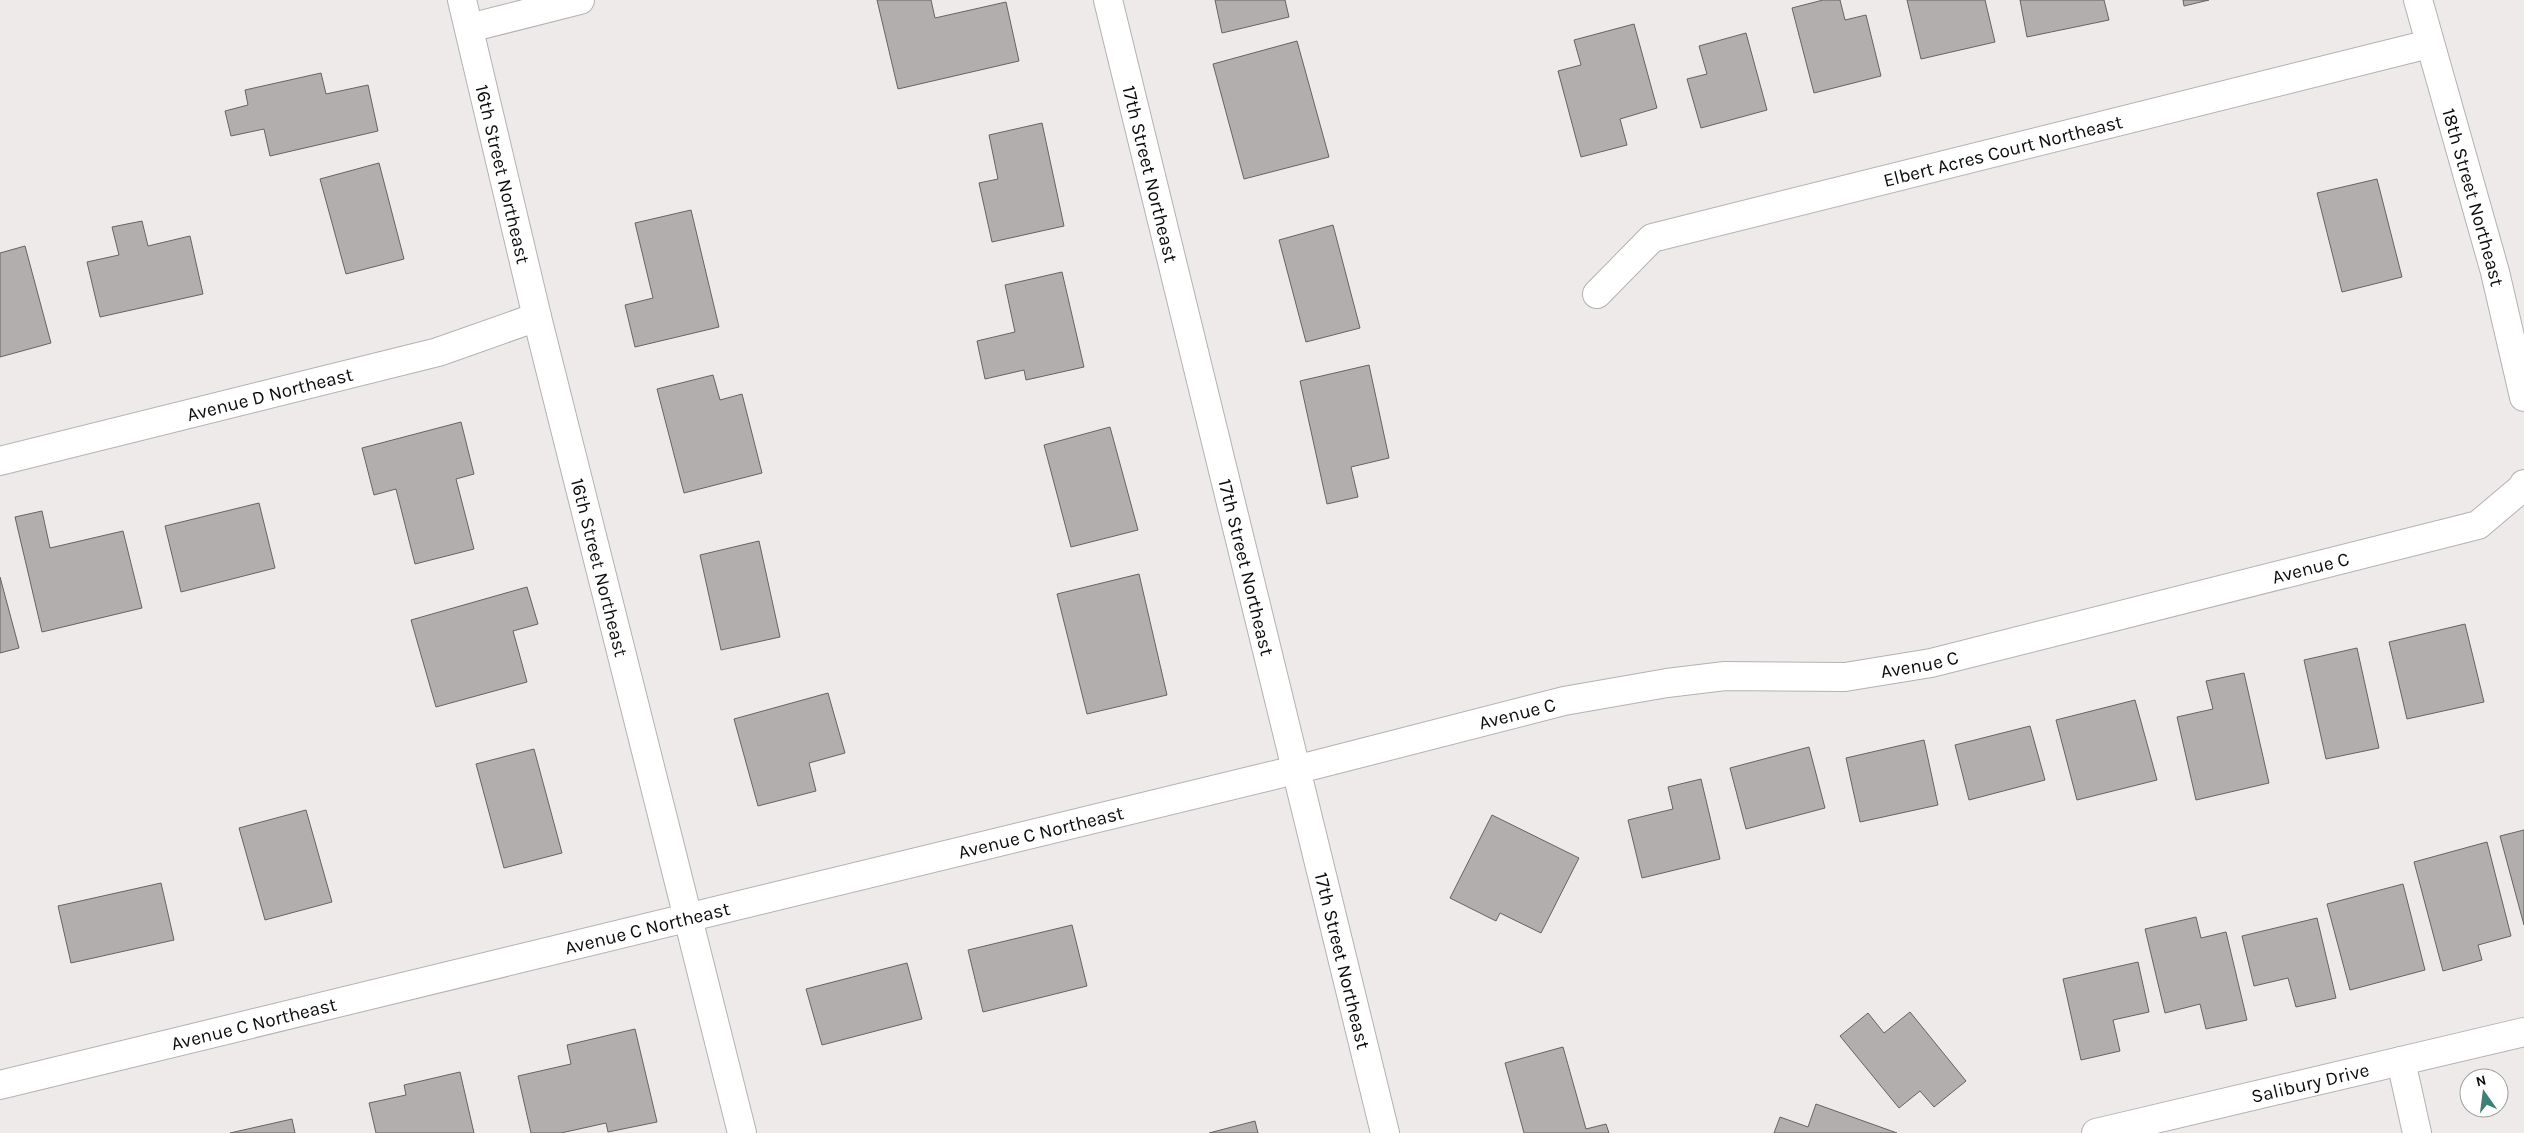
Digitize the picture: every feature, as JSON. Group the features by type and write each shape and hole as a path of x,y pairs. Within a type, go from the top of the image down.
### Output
{"street":[{"name":"16th Street Northeast","path":"462,0 536,317 742,1133"},
{"path":"469,28 580,0"},
{"name":"17th Street Northeast","path":"1108,0 1385,1133"},
{"name":"18th Street Northeast","path":"2418,0 2495,272 2524,397"},
{"name":"Elbert Acres Court Northeast","path":"1597,294 1652,238 2429,44"},
{"name":"Avenue D Northeast","path":"0,461 438,352 536,317"},
{"name":"Avenue C","path":"1295,770 1564,701 1667,683 1725,676 1845,677 1931,663 2478,525 2524,485"},
{"name":"Avenue C Northeast","path":"0,1084 1295,770"},
{"name":"Salibury Drive","path":"2096,1133 2524,1032"},
{"path":"2401,1061 2417,1133"}],"building":[{"path":"877,0 931,0 935,18 1006,2 1019,61 898,89"},
{"path":"1215,0 1285,0 1289,17 1222,33"},
{"path":"1823,0 1840,0 1845,20 1866,15 1881,76 1814,93 1792,8"},
{"path":"1907,0 1985,0 1995,42 1921,59"},
{"path":"2020,0 2104,0 2109,20 2027,37"},
{"path":"2183,0 2209,0 2184,6"},
{"path":"1634,24 1657,108 1620,119 1627,145 1581,157 1558,71 1581,65 1574,40"},
{"path":"1746,33 1767,110 1701,128 1687,79 1707,74 1699,46"},
{"path":"1297,41 1329,157 1244,179 1213,64"},
{"path":"321,73 326,94 368,85 378,131 270,156 264,129 231,136 225,111 248,105 245,90"},
{"path":"1042,123 1064,226 992,242 979,183 998,179 989,135"},
{"path":"379,163 404,259 346,274 320,179"},
{"path":"2377,179 2402,277 2342,292 2317,193"},
{"path":"691,210 719,327 635,347 625,305 653,298 635,223"},
{"path":"142,221 148,246 190,236 203,294 100,317 87,262 119,255 112,227"},
{"path":"1333,225 1360,328 1306,342 1279,240"},
{"path":"25,246 51,343 0,357 0,253"},
{"path":"1062,272 1084,367 1026,380 1024,370 985,379 977,341 1015,332 1005,285"},
{"path":"1369,365 1389,458 1351,467 1358,497 1327,504 1300,381"},
{"path":"713,375 720,400 742,394 762,473 684,493 657,389"},
{"path":"461,422 474,474 456,479 474,549 415,564 396,489 374,495 362,448"},
{"path":"1110,427 1138,530 1071,547 1044,445"},
{"path":"259,503 275,568 181,592 165,526"},
{"path":"42,511 50,548 123,531 142,608 42,632 15,517"},
{"path":"759,541 780,637 721,650 700,555"},
{"path":"1139,574 1167,695 1087,714 1057,594"},
{"path":"0,577 19,648 0,653"},
{"path":"527,587 538,624 513,631 527,682 436,707 411,620"},
{"path":"2465,624 2484,702 2407,719 2389,642"},
{"path":"2357,648 2379,748 2326,759 2304,660"},
{"path":"2244,673 2269,783 2196,800 2177,717 2213,709 2206,681"},
{"path":"828,693 845,753 809,763 816,791 758,806 734,719"},
{"path":"2135,700 2157,780 2077,800 2056,720"},
{"path":"2030,726 2045,780 1969,800 1955,745"},
{"path":"1924,740 1938,805 1860,822 1846,758"},
{"path":"1809,747 1825,808 1746,829 1730,768"},
{"path":"534,749 562,853 504,868 476,764"},
{"path":"1701,779 1720,859 1642,878 1628,820 1673,809 1668,787"},
{"path":"306,810 332,902 265,920 239,828"},
{"path":"1492,815 1579,858 1541,933 1500,913 1496,921 1450,898"},
{"path":"2524,830 2524,925 2500,836"},
{"path":"2487,842 2511,936 2478,945 2482,960 2443,971 2414,862"},
{"path":"161,883 174,940 71,963 58,906"},
{"path":"2403,884 2425,970 2350,990 2327,904"},
{"path":"2196,917 2201,938 2226,932 2247,1020 2206,1029 2200,1004 2165,1013 2145,929"},
{"path":"2317,918 2336,998 2296,1007 2288,978 2254,986 2242,936"},
{"path":"1072,925 1087,986 983,1012 968,950"},
{"path":"2138,962 2149,1012 2113,1020 2120,1051 2081,1060 2063,979"},
{"path":"907,963 922,1019 822,1045 806,989"},
{"path":"1910,1012 1966,1081 1934,1107 1920,1091 1899,1108 1840,1036 1868,1013 1884,1033"},
{"path":"635,1029 657,1122 608,1132 606,1123 561,1133 531,1133 518,1076 571,1064 567,1045"},
{"path":"1563,1047 1586,1129 1606,1124 1609,1133 1524,1133 1505,1063"},
{"path":"460,1072 474,1133 376,1133 369,1103 406,1095 404,1085"},
{"path":"1816,1104 1897,1133 1774,1133 1780,1117 1808,1127"},
{"path":"292,1119 295,1133 230,1133"},
{"path":"1255,1121 1258,1133 1209,1133"}]}
